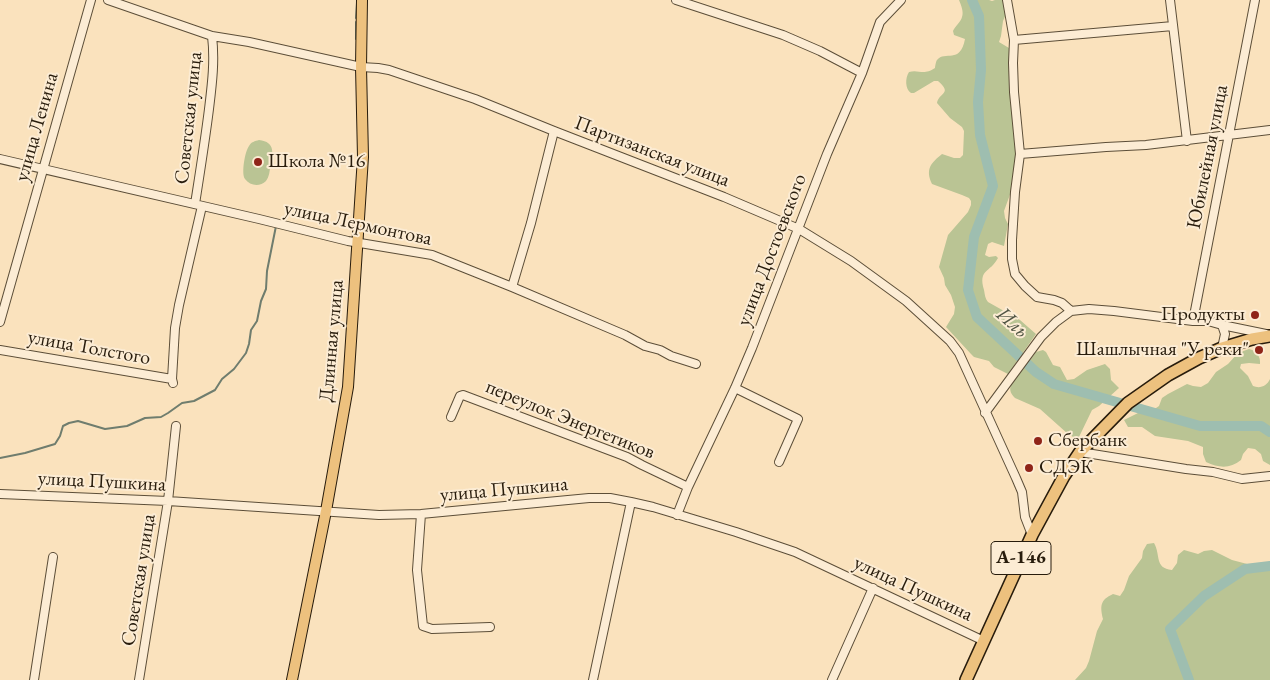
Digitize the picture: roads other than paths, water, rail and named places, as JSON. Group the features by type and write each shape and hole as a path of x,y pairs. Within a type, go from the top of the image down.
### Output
{"highway":[{"name":"А-146","path":"966,680 1032,535 1064,476 1080,452 1128,403 1168,374 1222,348 1270,335"}],"main road":[{"name":"Длинная улица","path":"292,680 326,511 348,387 363,157 362,0"}],"street":[{"name":"улица Ленина","path":"0,322 91,0"},
{"name":"Партизанская улица","path":"108,0 212,36 249,42 361,67 378,68 427,83 475,99 724,197 799,229 851,261 906,301 950,341 958,353 1022,492 1025,517 1032,535"},
{"path":"676,0 783,35 820,51 862,73"},
{"name":"улица Достоевского","path":"678,515 688,487 735,388 827,154 862,73 880,22 901,0"},
{"path":"1007,0 1014,40 1014,92 1020,154 1012,240 1012,259 1015,274 1037,297 1062,303 1071,311"},
{"path":"1170,0 1187,141"},
{"name":"Юбилейная улица","path":"1193,320 1255,0"},
{"path":"1014,40 1173,26"},
{"name":"Советская улица","path":"172,381 175,328 198,205 212,83 214,52 212,36"},
{"path":"1020,154 1146,145 1270,130"},
{"path":"512,287 531,223 554,131"},
{"name":"улица Лермонтова","path":"0,159 358,242 432,255 625,335 645,346 696,364"},
{"path":"985,413 1041,337 1056,322 1071,311 1089,309 1208,321 1270,335"},
{"path":"1222,325 1225,334 1222,348"},
{"name":"улица Толстого","path":"0,350 172,381"},
{"path":"735,388 798,420 779,462"},
{"name":"переулок Энергетиков","path":"451,418 460,396 463,394 627,457 688,487"},
{"name":"Советская улица","path":"139,680 168,501 176,426"},
{"path":"1080,452 1214,472 1242,479 1270,476"},
{"name":"улица Пушкина","path":"0,494 168,501 379,515 421,514 589,498 610,498 678,515 795,552 984,641"},
{"path":"593,680 632,502"},
{"path":"421,514 417,570 423,626 432,629 490,627"},
{"path":"34,680 53,557"},
{"path":"832,680 873,588"}],"waterway":[{"name":"Иль","path":"972,0 979,16 981,70 978,102 980,135 993,186 974,237 968,290 977,317 1036,372 1054,384 1200,426 1261,426 1270,432"},
{"path":"356,18 357,3"},
{"path":"356,22 356,39"},
{"path":"0,458 55,444 63,426 69,423 78,421 105,429 127,426 145,418 161,417 182,403 194,401 215,390 222,379 234,369 246,353 251,330 257,321 261,301 266,289 267,271 276,226"},
{"name":"Иль","path":"1189,680 1170,629 1204,596 1245,569 1270,566"}],"place":[{"name":"Школа №16","path":"258,162"},
{"name":"Продукты","path":"1255,315"},
{"name":"Шашлычная \"У реки\"","path":"1259,350"},
{"name":"Сбербанк","path":"1038,441"},
{"name":"СДЭК","path":"1029,468"}]}
